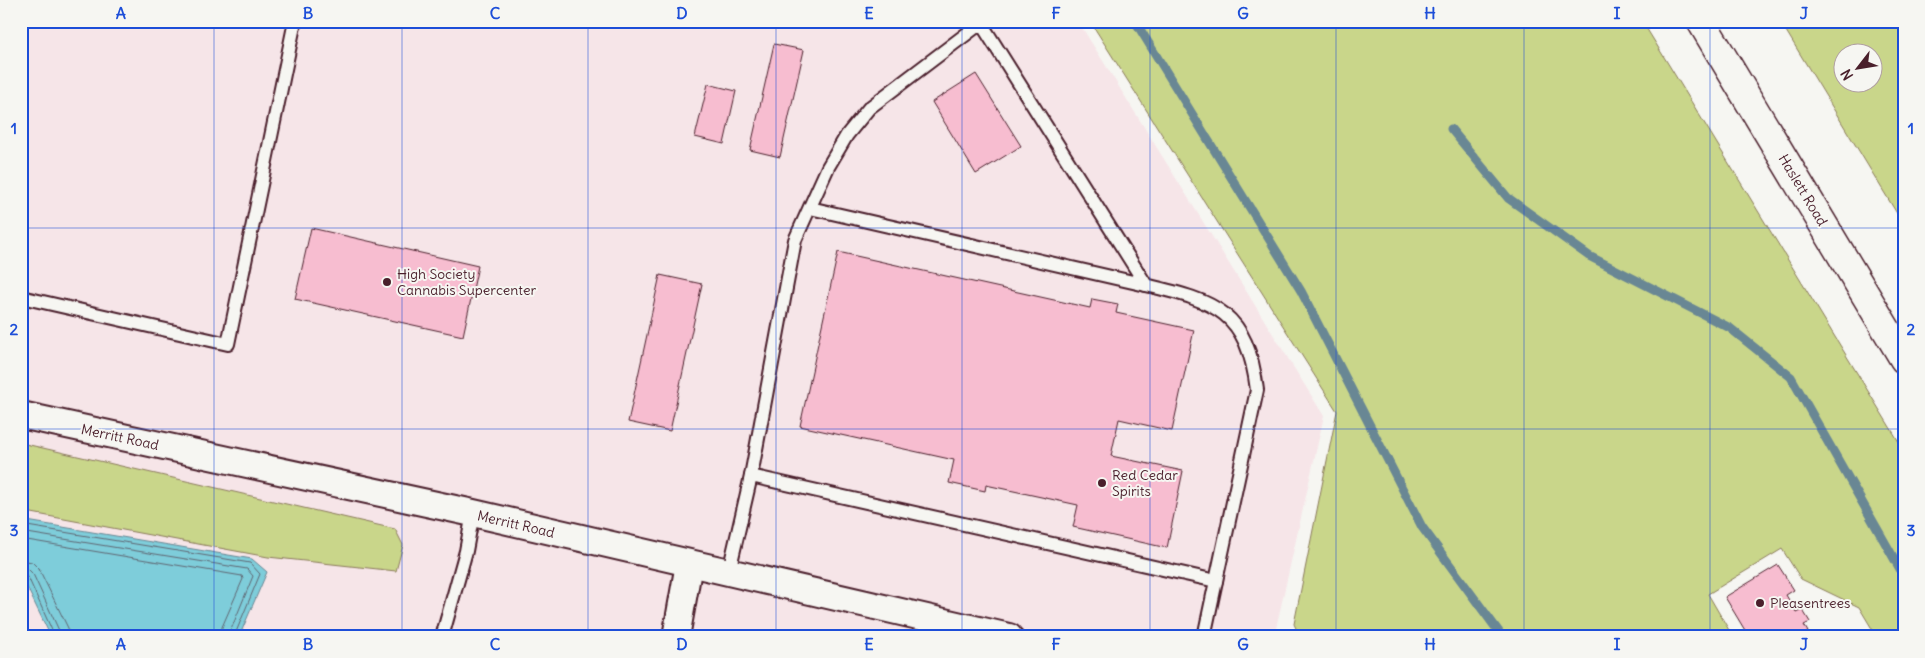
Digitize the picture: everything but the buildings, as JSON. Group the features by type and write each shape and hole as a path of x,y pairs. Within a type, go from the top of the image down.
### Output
{"main road":[{"name":"Haslett Road","path":"1701,21 1904,359"}],"street":[{"name":"Merritt Road","path":"21,416 472,514 689,564 728,571 1009,637"},
{"path":"676,637 689,564"}],"lane":[{"path":"21,297 228,344 295,21"},
{"path":"728,571 751,476 795,240 828,167 847,135 869,108 981,22 1146,285"},
{"path":"810,208 1146,285 1190,296 1220,309 1241,332 1253,361 1257,390 1204,637"},
{"path":"751,476 1216,581"},
{"path":"442,637 466,551 472,514"}],"shaded area":[{"path":"21,21 1078,21 1324,416 1274,637 21,637"}],"green space":[{"path":"1090,21 1642,21 1904,450 1904,637 1877,637 1859,607 1801,579 1782,549 1708,594 1733,637 1300,637 1294,624 1337,411"},
{"path":"1780,21 1904,21 1904,225"},
{"path":"21,443 395,529 403,545 396,571 268,557 21,511"}],"water":[{"path":"21,520 252,559 267,572 239,637 51,637 21,575"}],"waterway":[{"path":"1135,21 1301,291 1422,527 1499,632"},
{"path":"1451,129 1508,198 1589,256 1730,328 1791,377 1904,576"}],"place":[{"name":"High Society Cannabis Supercenter","path":"387,282"},
{"name":"Red Cedar Spirits","path":"1102,483"},
{"name":"Pleasentrees","path":"1760,603"}]}
